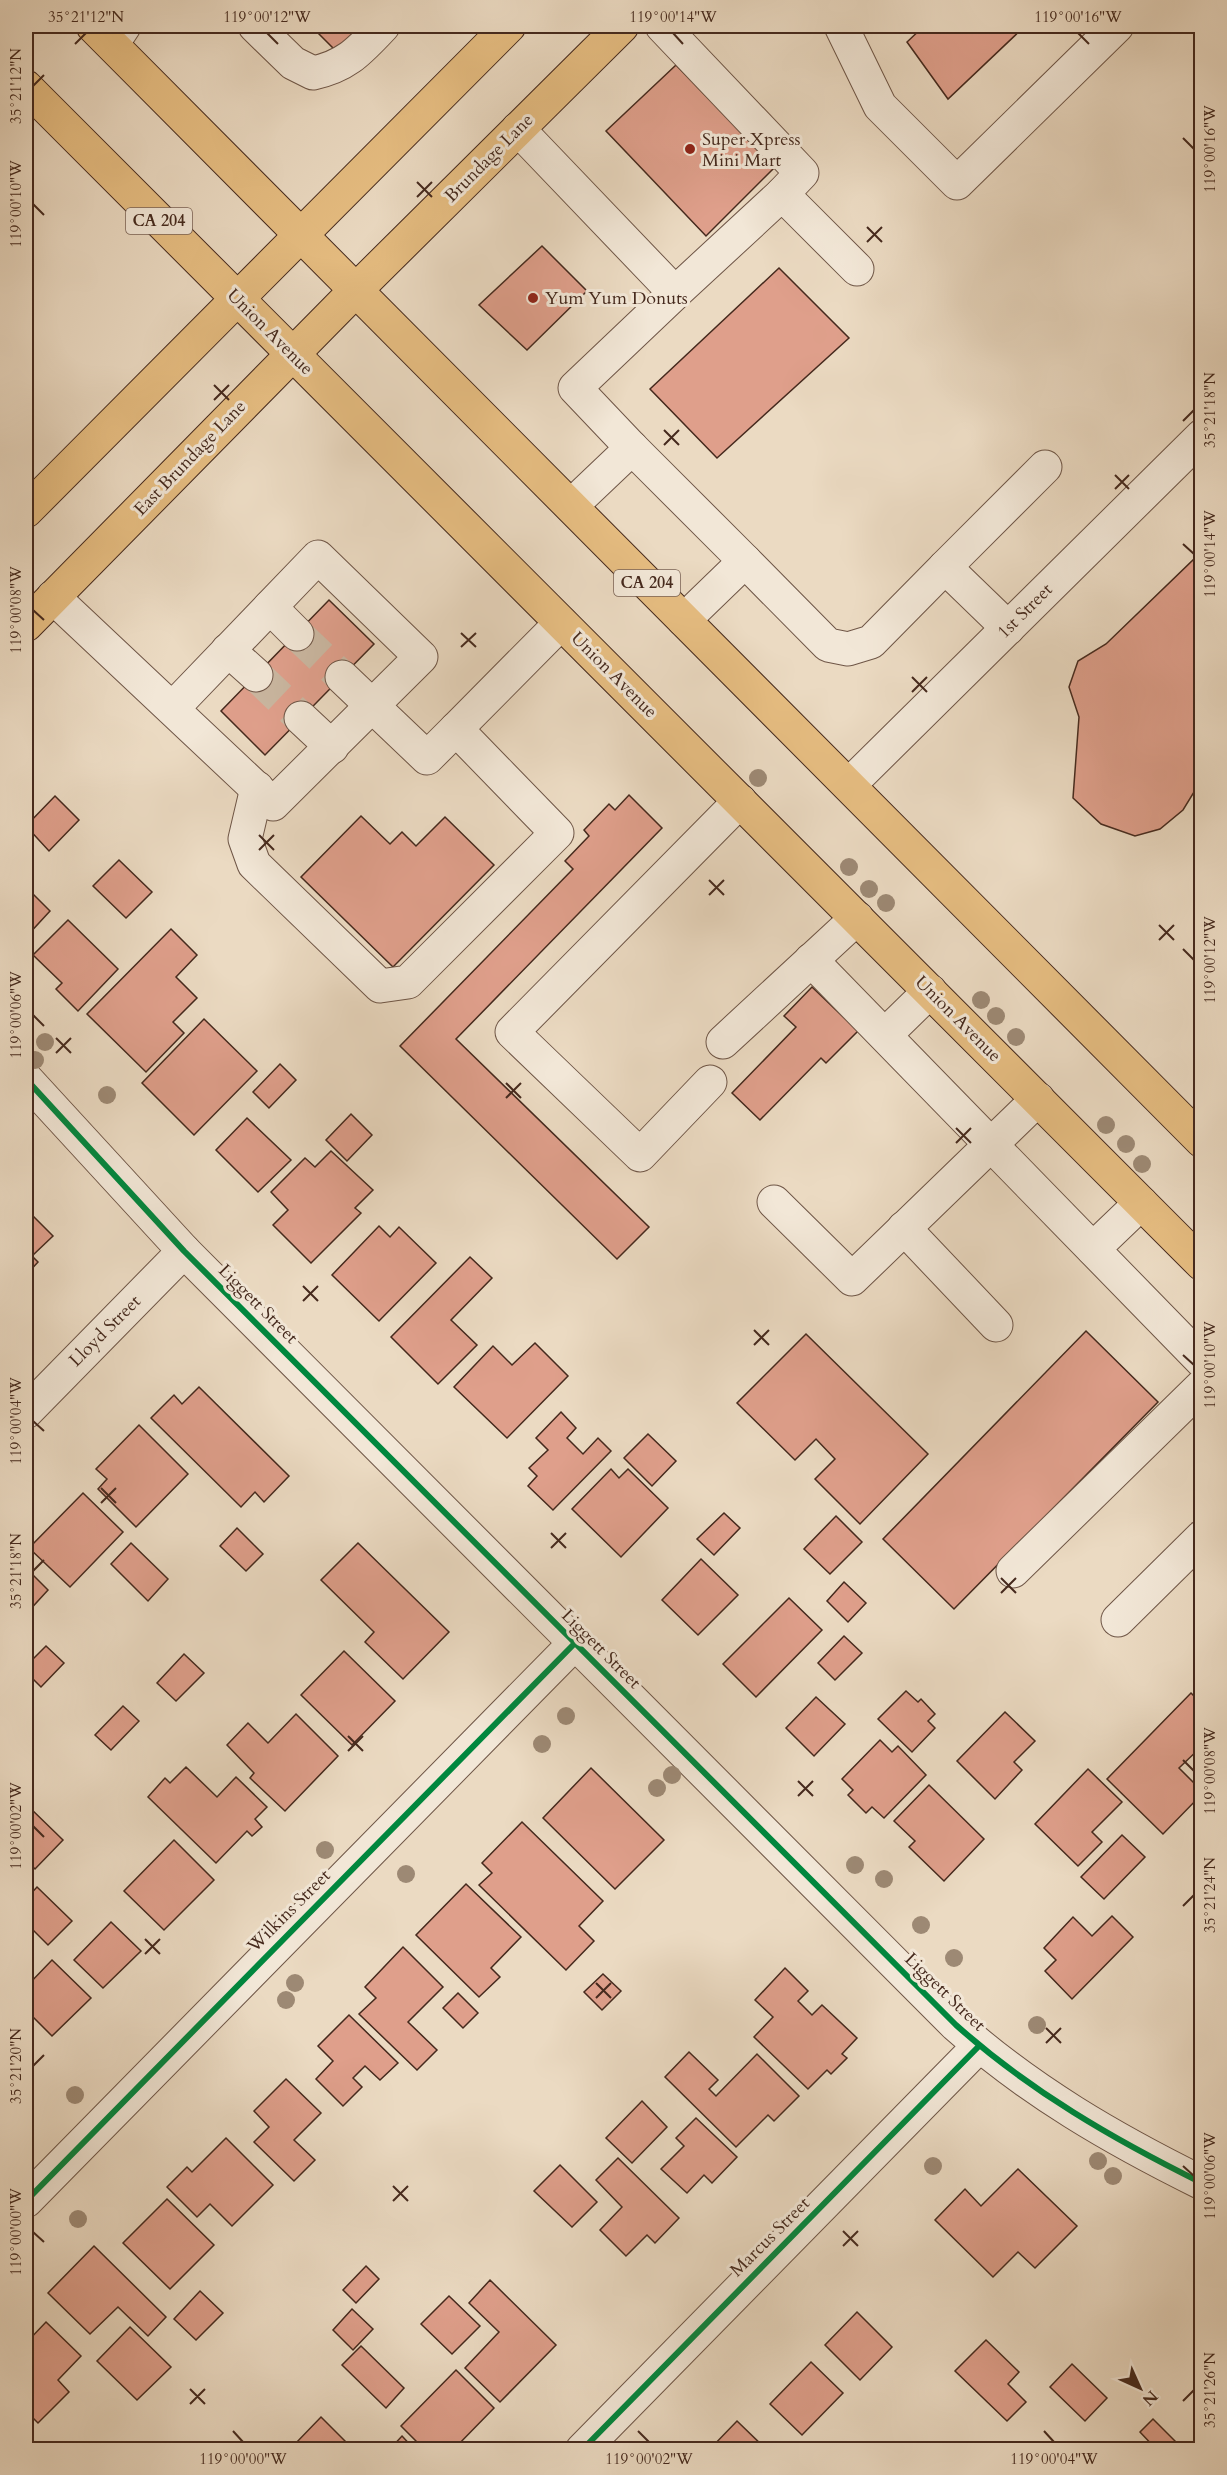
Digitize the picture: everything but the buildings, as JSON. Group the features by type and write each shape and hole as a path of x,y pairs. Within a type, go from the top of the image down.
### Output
{"main road":[{"path":"26,511 509,26"},
{"name":"Brundage Lane","path":"356,290 622,26"},
{"name":"CA 204","path":"110,32 300,234 1202,1141"},
{"name":"Union Avenue","path":"26,87 1202,1264"},
{"name":"East Brundage Lane","path":"26,626 356,290"}],"street":[{"path":"255,26 293,63 313,73 334,68 355,56 383,26"},
{"path":"662,26 802,173 575,388 828,645 848,649 871,642 1045,467"},
{"path":"841,26 880,106 957,183 1117,26"},
{"path":"518,129 675,293"},
{"path":"782,194 857,269"},
{"name":"1st Street","path":"849,786 1202,436"},
{"path":"571,506 632,448"},
{"path":"53,597 172,709 257,788 273,804 421,657 318,557 172,709"},
{"path":"684,620 746,561"},
{"path":"945,567 1008,628"},
{"path":"270,607 297,634"},
{"path":"342,677 427,758 561,623"},
{"path":"228,650 256,675"},
{"path":"301,718 332,747"},
{"path":"257,788 245,839 254,864 380,986 408,982 557,834 456,729"},
{"path":"710,1082 640,1155 512,1032 740,801"},
{"path":"723,1042 857,918"},
{"path":"811,960 1202,1361"},
{"path":"885,1035 930,991"},
{"name":"Liggett Street","path":"26,1079 184,1251 979,2046 1052,2101 1129,2147 1202,2183"},
{"path":"774,1202 852,1279 1038,1099"},
{"path":"1093,1249 1141,1203"},
{"path":"904,1228 996,1325"},
{"name":"Lloyd Street","path":"26,1412 184,1251"},
{"path":"1013,1570 1202,1386"},
{"path":"1118,1620 1202,1537"},
{"name":"Wilkins Street","path":"26,2201 574,1643"},
{"name":"Marcus Street","path":"582,2450 979,2046"}],"tunnel":[{"path":"297,634 342,677"},
{"path":"256,675 301,718"}],"cycle path":[{"path":"26,1079 184,1251 956,2025 1013,2071 1073,2112 1136,2149 1202,2183"},
{"path":"26,2201 575,1643"},
{"path":"582,2450 979,2046"}],"place":[{"name":"Super Xpress Mini Mart","path":"690,149"},
{"name":"Yum Yum Donuts","path":"533,298"}]}
